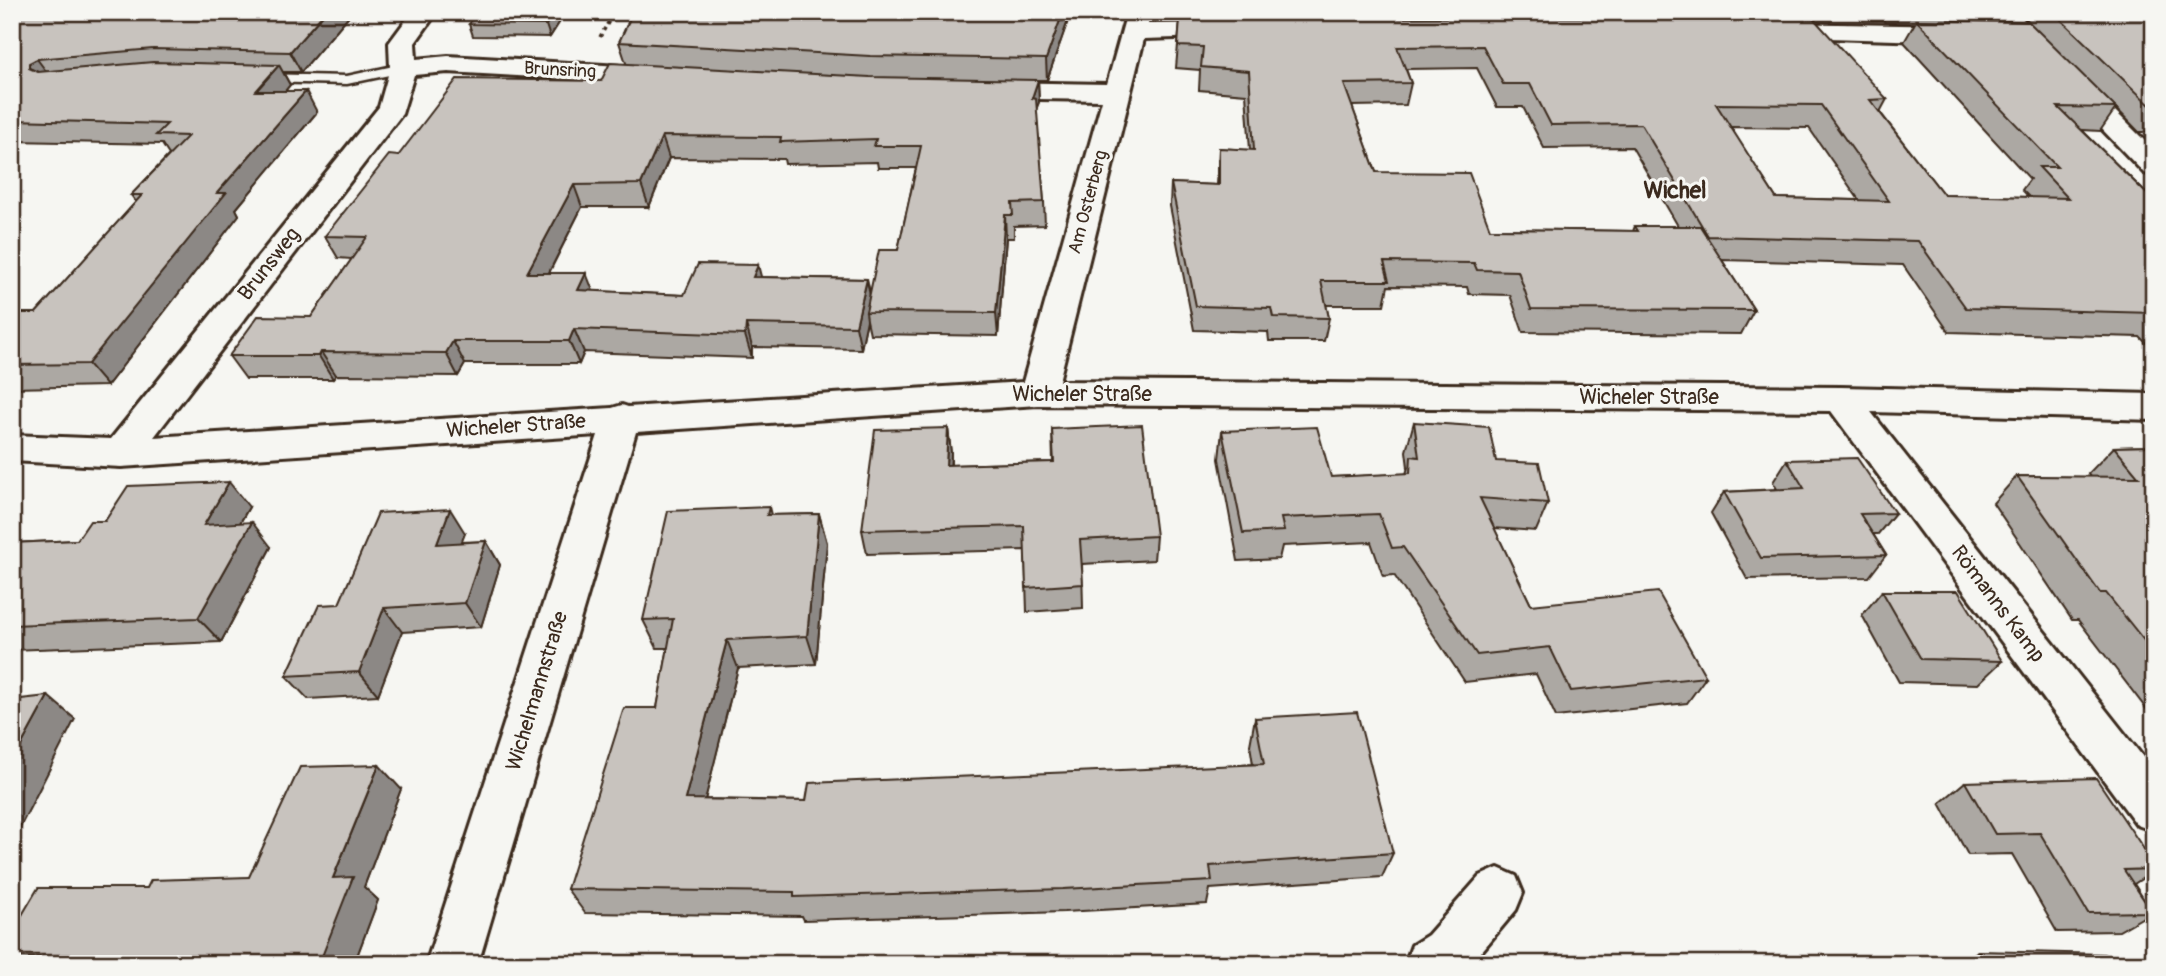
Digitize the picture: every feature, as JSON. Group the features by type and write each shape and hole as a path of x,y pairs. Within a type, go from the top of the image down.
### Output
{"street":[{"path":"404,68 402,43 425,12"},
{"path":"1137,22 1257,31"},
{"name":"Am Osterberg","path":"1038,393 1116,92 1137,22"},
{"path":"1748,31 1993,27 2023,34 2154,167"},
{"name":"Brunsring","path":"404,68 448,64 679,77"},
{"name":"Brunsweg","path":"121,453 392,108 404,68"},
{"path":"968,90 1116,92"},
{"name":"Wicheler Straße","path":"12,448 121,453 622,418 1038,393 1841,399 2154,407"},
{"name":"Römanns Kamp","path":"1841,399 2154,809"},
{"name":"Wichelmannstraße","path":"452,964 622,418"},
{"path":"1431,964 1446,953 1498,893"}],"lane":[{"path":"251,78 347,80 404,68"}],"building":[{"path":"26,12 325,12 290,52 153,49 37,59 29,63 29,68 38,72 153,62 279,65 256,91 306,91 217,193 226,193 88,364 12,365 12,317 16,313 36,313 142,195 131,195 188,136 156,135 167,124 12,120 12,22"},
{"path":"478,12 554,12 546,25 469,24"},
{"path":"633,12 1063,12 1046,59 870,56 619,42"},
{"path":"2053,12 2154,12 2154,109"},
{"path":"1180,19 1814,19 1887,99 1870,100 1944,195 2068,198 2039,167 2057,167 1916,20 2029,22 2116,108 2058,107 2154,201 2154,313 1966,308 1918,241 1708,236 1641,124 1551,125 1530,84 1503,84 1483,46 1397,47 1411,83 1344,84 1376,172 1469,173 1490,229 1638,231 1635,226 1700,226 1754,310 1531,309 1518,271 1477,270 1474,263 1384,262 1389,281 1321,281 1329,318 1273,317 1271,308 1196,306 1171,183 1219,185 1219,148 1254,150 1249,71 1201,67 1203,47 1178,46","holes":["1716,104 1821,105 1889,201 1776,198"]},
{"path":"610,63 870,77 1038,80 1032,98 1036,99 1044,202 1012,203 1013,215 1005,215 996,313 866,312 879,250 898,250 921,146 874,146 876,139 780,142 781,137 662,136 641,184 574,185 527,273 586,273 578,290 684,295 698,264 758,265 753,277 867,279 856,326 746,324 745,335 574,329 569,341 453,341 446,353 321,352 319,356 229,356 258,316 311,317 367,237 325,236 389,155 398,156 457,79 601,81"},
{"path":"1414,422 1489,427 1496,461 1539,463 1548,503 1480,498 1531,605 1658,592 1706,677 1571,691 1550,647 1477,655 1403,547 1392,548 1379,514 1281,518 1284,531 1243,533 1222,431 1317,427 1331,477 1410,473 1411,456 1419,457"},
{"path":"1142,425 1156,536 1080,540 1083,584 1026,588 1024,526 862,530 875,430 948,428 946,465 1054,462 1052,429"},
{"path":"2154,446 2154,653 2106,593 2100,593 2017,476 2139,477 2114,447"},
{"path":"1857,458 1895,513 1860,514 1886,555 1761,558 1724,492 1804,488 1787,460"},
{"path":"229,482 204,525 252,522 198,618 12,625 12,543 77,540 90,521 105,521 128,486"},
{"path":"769,507 767,515 819,514 807,636 727,640 685,799 806,801 809,783 1264,764 1255,718 1357,712 1393,853 1210,866 1212,881 1063,889 794,897 794,892 567,889 624,708 657,708 673,619 643,620 668,511"},
{"path":"450,509 437,544 486,541 465,603 384,608 359,672 286,676 319,605 339,604 378,513"},
{"path":"1882,591 1958,591 2002,661 1921,659"},
{"path":"48,696 12,762 12,700"},
{"path":"379,765 333,878 353,877 319,964 107,964 111,957 12,957 12,916 22,915 38,888 147,888 151,880 249,877 300,767"},
{"path":"2096,778 2154,864 2154,869 2124,870 2152,912 2088,913 2040,833 1995,834 1965,782"},
{"path":"1978,951 2105,954 2110,964 1985,964"}],"district":[{"name":"Wichel","path":"1675,190"}]}
